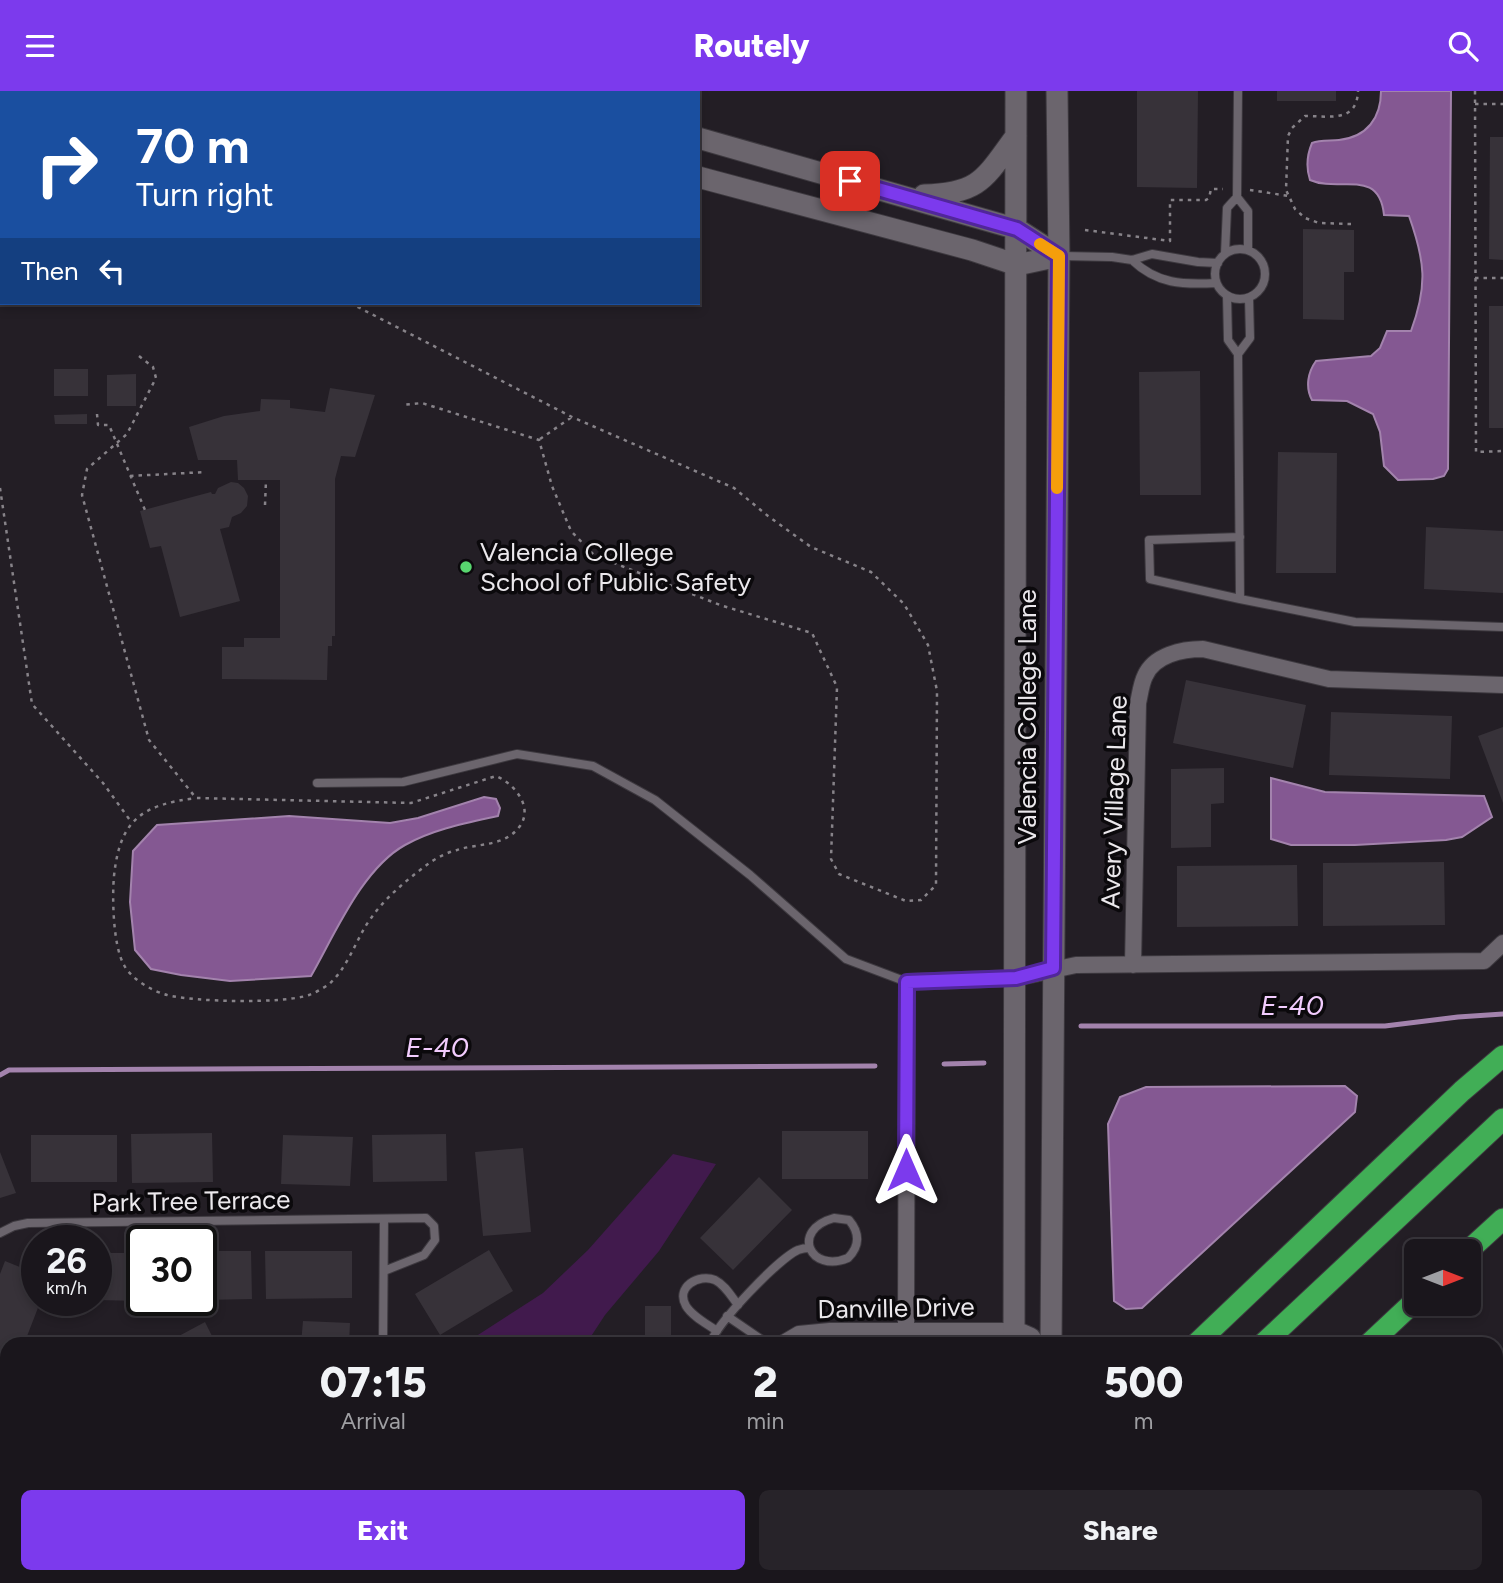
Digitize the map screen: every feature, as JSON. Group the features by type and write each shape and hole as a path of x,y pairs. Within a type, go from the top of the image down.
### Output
{"highway":[{"path":"1203,1337 1462,1091 1503,1056"},
{"path":"1270,1337 1503,1119"},
{"path":"1481,1239 1503,1219"},
{"path":"1376,1337 1404,1311"}],"street":[{"name":"Valencia College Lane","path":"1014,1337 1016,91"},
{"name":"Valencia College Lane","path":"1051,1337 1059,256 1057,91"},
{"path":"901,196 951,195 979,183 1016,136"},
{"path":"700,139 1017,229 1059,256"},
{"path":"700,178 972,250 1017,265 1059,256"},
{"name":"Avery Village Lane","path":"1133,965 1138,703 1145,674 1158,661 1187,649 1203,649 1329,679 1503,685"},
{"path":"914,1335 907,982 1016,978 1076,965 1483,961 1503,943"},
{"name":"Danville Drive","path":"795,1337 830,1331 1014,1337"}],"lane":[{"path":"1238,91 1237,197 1248,211 1248,250"},
{"path":"1225,254 1227,208 1237,197"},
{"path":"1233,250 1248,250 1260,259 1265,273 1261,288 1249,298 1234,299 1227,296 1216,283 1218,263 1225,254 1233,250"},
{"path":"1059,256 1132,260 1152,254 1198,263 1218,263"},
{"path":"1132,260 1146,273 1175,283 1216,283"},
{"path":"1227,296 1228,340 1238,354 1240,599"},
{"path":"1238,354 1250,338 1249,298"},
{"path":"1240,537 1149,540 1150,579 1355,622 1503,627"},
{"path":"317,783 403,782 517,754 593,766 655,800 750,875 846,959 907,982"},
{"name":"Park Tree Terrace","path":"0,1233 28,1223 426,1218 434,1226 435,1240 424,1255 384,1271"},
{"path":"841,1218 849,1220 856,1232 856,1247 848,1258 842,1261 821,1260 808,1248 808,1238 820,1222 841,1218"},
{"path":"383,1337 384,1219"},
{"path":"714,1337 727,1316 779,1263 797,1251 808,1248"},
{"path":"717,1331 687,1308 684,1294 686,1287 697,1279 715,1280 738,1305"},
{"path":"727,1316 758,1337"}],"path":[{"path":"1351,224 1319,223 1305,218 1295,209 1286,190 1288,136 1292,128 1305,116 1342,116 1357,103 1358,91"},
{"path":"1475,91 1476,452 1503,451"},
{"path":"1474,104 1503,104"},
{"path":"1085,230 1170,241 1170,200 1206,200 1211,189 1227,189"},
{"path":"1247,190 1278,192 1289,196"},
{"path":"1475,278 1503,278"},
{"path":"354,305 572,417 734,488 811,547 871,572 904,604 928,645 937,691 936,885 921,900 906,901 839,874 831,859 837,687 812,633 720,605 594,555 571,531 552,486 539,440"},
{"path":"139,356 153,367 156,378 127,434 87,469 82,495 149,740 196,798"},
{"path":"402,405 422,403 539,440"},
{"path":"97,414 98,425 109,425 145,510"},
{"path":"539,440 572,417"},
{"path":"130,476 205,472"},
{"path":"265,505 266,480"},
{"path":"0,488 29,669 32,704 103,783 132,823"},
{"path":"496,776 509,781 520,795 524,810 521,825 508,835 489,845 457,849 432,861 394,890 366,925 345,964 330,984 310,995 278,1001 194,999 166,995 143,984 124,965 114,930 114,878 119,844 132,823 146,810 166,802 196,798 411,803 496,776"}],"shaded area":[{"path":"1381,91 1451,91 1448,469 1444,476 1433,479 1398,480 1384,466 1380,432 1373,414 1347,401 1312,400 1308,385 1309,375 1316,361 1371,356 1380,348 1387,331 1411,331 1420,300 1421,260 1409,216 1384,215 1381,200 1366,186 1321,183 1310,180 1309,175 1308,161 1312,143 1349,138 1365,130 1375,118"},
{"path":"1271,778 1325,792 1484,796 1492,817 1462,837 1446,840 1291,845 1271,839"},
{"path":"484,797 496,799 500,808 498,816 450,827 416,839 390,856 376,870 351,904 311,976 230,981 181,975 151,969 135,950 130,902 133,851 157,825 289,816 390,823 418,818"},
{"path":"1345,1086 1357,1096 1355,1112 1142,1308 1126,1309 1114,1301 1108,1124 1120,1097 1146,1087"},
{"path":"673,1154 716,1164 659,1251 605,1315 591,1337 475,1337 543,1293 588,1250"}],"building":[{"path":"1137,91 1198,91 1197,188 1137,187"},
{"path":"1277,91 1336,91 1336,101 1277,101"},
{"path":"1490,137 1503,137 1503,260 1489,259"},
{"path":"1303,229 1354,230 1354,272 1344,272 1344,320 1303,319"},
{"path":"1489,306 1503,306 1503,428 1489,428"},
{"path":"54,369 88,369 88,396 54,396"},
{"path":"1200,371 1201,495 1140,495 1139,372"},
{"path":"136,374 136,406 107,406 107,375"},
{"path":"330,388 375,395 355,457 341,456 335,479 335,636 332,636 332,646 328,646 327,680 222,679 222,647 244,647 244,638 280,638 280,480 238,480 237,460 198,460 189,427 224,416 260,411 261,399 290,400 290,408 325,412"},
{"path":"87,414 87,424 55,424 54,415"},
{"path":"1278,452 1337,453 1336,573 1276,573"},
{"path":"231,482 238,483 248,496 247,506 232,517 229,527 220,529 240,601 180,617 161,546 150,548 140,511 211,492 215,494 218,488"},
{"path":"1426,527 1503,531 1503,593 1424,589"},
{"path":"1186,680 1306,705 1293,768 1173,743"},
{"path":"1331,712 1452,716 1450,779 1329,775"},
{"path":"1503,727 1503,803 1478,736"},
{"path":"1224,768 1224,803 1211,804 1211,847 1171,848 1171,769"},
{"path":"1444,862 1445,925 1323,926 1323,863"},
{"path":"1297,865 1298,926 1177,927 1177,866"},
{"path":"782,1131 868,1131 868,1179 782,1179"},
{"path":"212,1133 213,1182 132,1183 131,1134"},
{"path":"446,1134 447,1181 373,1182 372,1135"},
{"path":"31,1135 117,1135 117,1182 31,1182"},
{"path":"283,1135 353,1137 350,1186 281,1184"},
{"path":"523,1148 531,1232 483,1236 475,1152"},
{"path":"0,1152 16,1193 0,1198"},
{"path":"759,1177 792,1210 733,1270 700,1238"},
{"path":"489,1250 513,1291 440,1335 415,1294"},
{"path":"217,1251 251,1251 252,1299 217,1300"},
{"path":"265,1251 352,1251 352,1298 266,1299"},
{"path":"112,1253 126,1253 126,1301 112,1300"},
{"path":"5,1261 21,1268 21,1316 35,1316 27,1337 0,1337 0,1274"},
{"path":"645,1306 671,1306 671,1337 645,1337"},
{"path":"303,1321 350,1323 349,1337 302,1337"},
{"path":"205,1322 212,1337 177,1337"}],"waterway":[{"name":"E-40","path":"1081,1026 1385,1026 1503,1014"},
{"name":"E-40","path":"944,1064 984,1063"},
{"name":"E-40","path":"0,1075 9,1070 875,1066"}],"slow traffic":[{"path":"1040,244 1059,256 1057,488"}],"place":[{"name":"Valencia College School of Public Safety","path":"466,567"}],"route":[{"path":"850,181 1017,229 1059,256 1053,968 1016,978 907,982 906,1170"}]}
